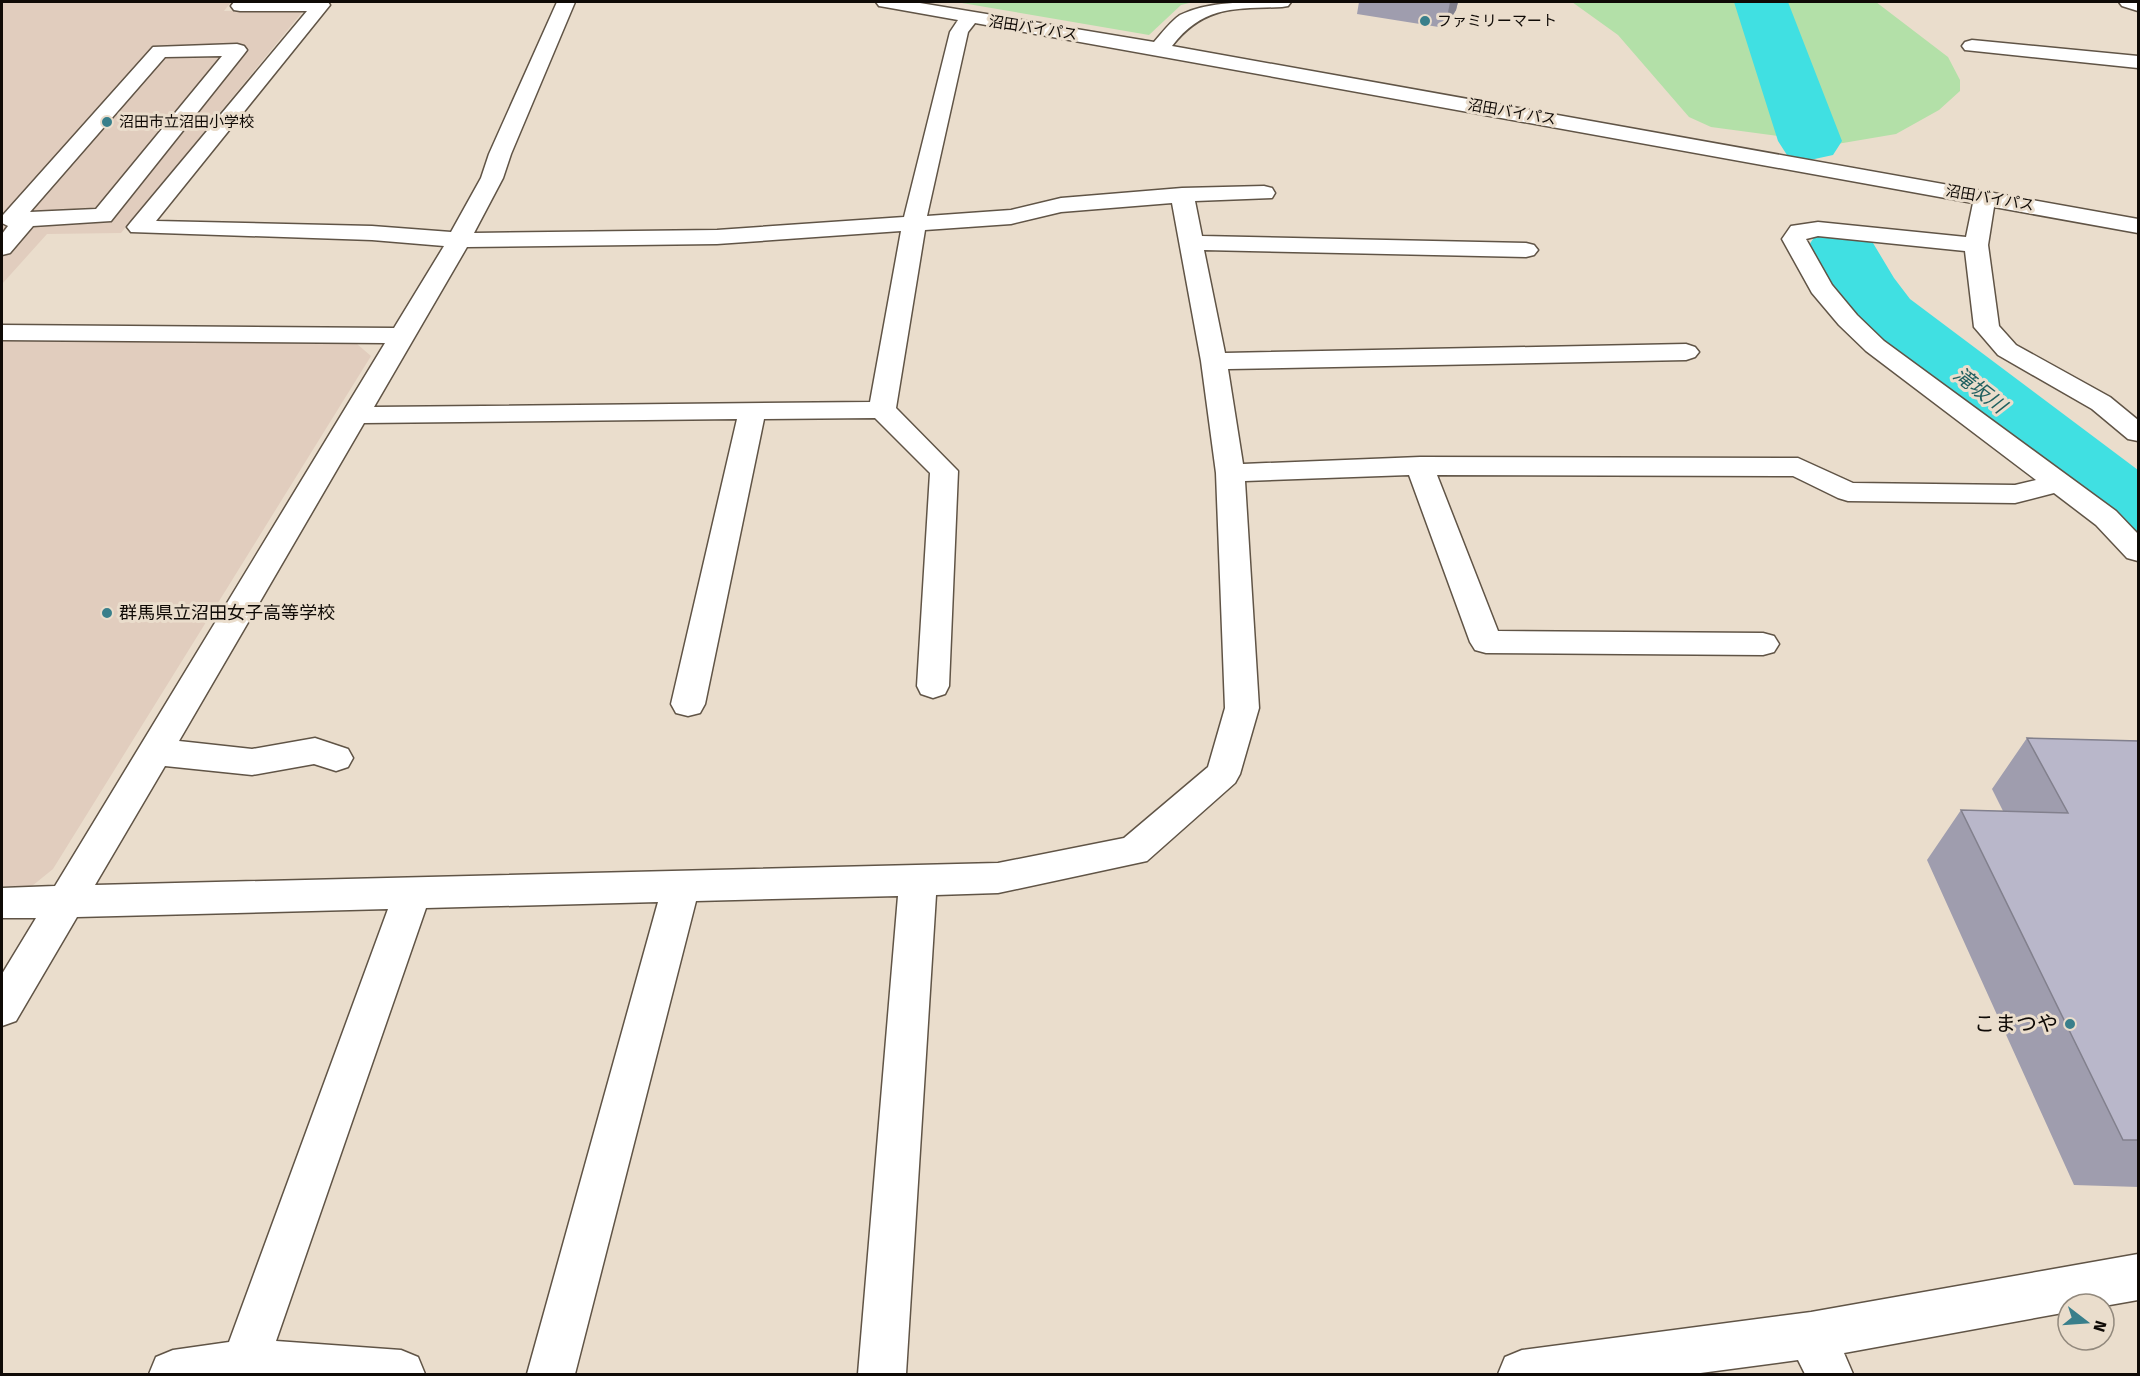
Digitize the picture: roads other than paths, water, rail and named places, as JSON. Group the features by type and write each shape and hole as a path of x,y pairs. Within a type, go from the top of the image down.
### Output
{"street":[{"path":"243,2 240,6 321,5 139,228 372,232 459,240 717,237 1011,217 1061,205 1182,195 1264,193"},
{"path":"2,1009 459,240 492,178 500,154 566,2"},
{"name":"沼田バイパス","path":"885,2 1159,49 2139,226"},
{"path":"1159,49 1178,27 1193,15 1246,4 1282,2"},
{"path":"2128,2 2139,6"},
{"path":"882,410 914,224 959,32 970,17"},
{"path":"1972,46 2139,62"},
{"path":"2,248 26,219 103,216 237,50 160,51 10,220 26,219"},
{"path":"2,903 998,878 1134,851 1223,774 1242,708 1230,474 1214,361 1182,195"},
{"path":"1985,197 1976,245 1987,327 2007,350 2101,403 2139,433"},
{"path":"1976,245 1818,229 1799,231 1794,239 1821,288 1848,320 1875,346 2106,518 2139,550"},
{"path":"1192,243 1526,250"},
{"path":"2,332 403,336"},
{"path":"1214,361 1686,352"},
{"path":"2101,403 2139,404"},
{"path":"356,416 882,410 944,471 933,686"},
{"path":"688,704 752,411"},
{"path":"1230,474 1420,466 1798,467 1848,492 2015,494 2060,483"},
{"path":"1420,466 1486,642 1763,644"},
{"path":"156,752 252,762 315,751 336,758"},
{"path":"882,1374 918,880"},
{"path":"551,1374 681,885"},
{"path":"245,1363 412,893"},
{"path":"1522,1374 1820,1354 2139,1277"},
{"path":"172,1374 245,1363 402,1374"}],"waterway":[{"name":"滝坂川","path":"1761,2 1810,141"},
{"name":"滝坂川","path":"1842,248 1861,285 1884,315 2138,513"}],"place":[{"name":"ファミリーマート","path":"1425,21"},
{"name":"沼田市立沼田小学校","path":"107,122"},
{"name":"群馬県立沼田女子高等学校","path":"107,613"},
{"name":"こまつや","path":"2070,1024"}]}
